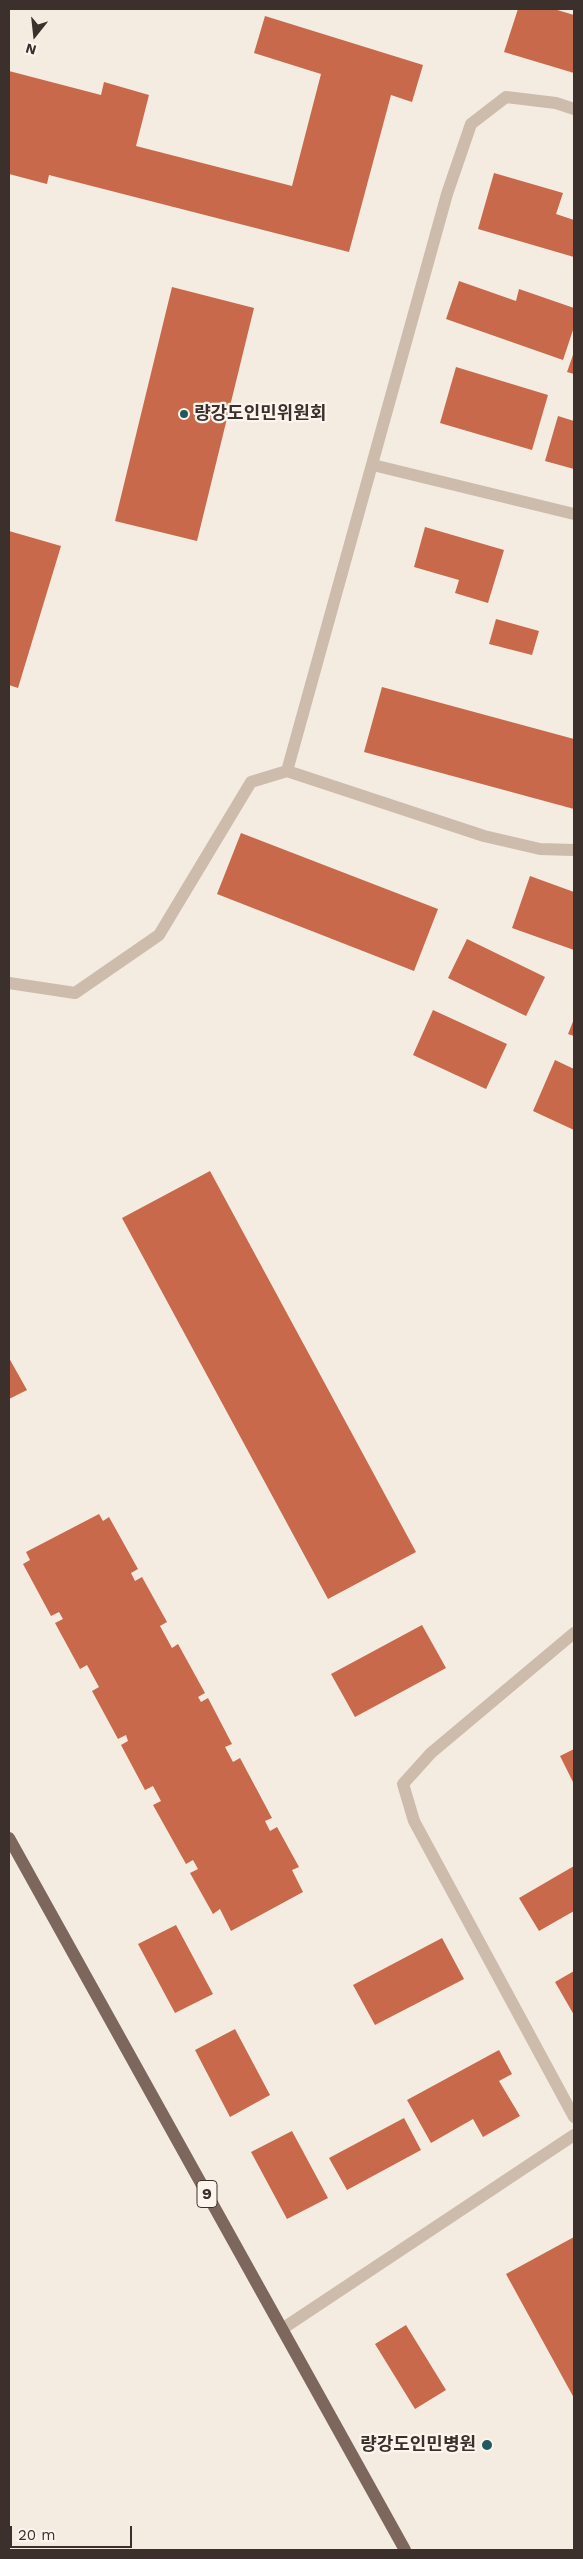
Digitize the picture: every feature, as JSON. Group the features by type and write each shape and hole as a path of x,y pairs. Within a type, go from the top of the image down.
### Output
{"main road":[{"name":"9","path":"9,1838 405,2550"}],"street":[{"path":"286,771 373,465 447,194 471,124 506,97 556,103 574,109"},
{"path":"373,465 574,514"},
{"path":"9,983 76,993 160,936 250,782 286,771 484,836 540,849 574,850"},
{"path":"574,1632 431,1753 404,1784 414,1822 574,2117"},
{"path":"282,2329 574,2135"}],"building":[{"path":"518,9 554,9 574,15 574,73 504,52"},
{"path":"265,16 423,65 412,102 391,95 349,252 49,175 47,184 9,174 9,71 101,95 104,82 149,95 136,146 292,186 321,74 254,53"},
{"path":"494,173 563,193 556,214 574,220 574,257 478,229"},
{"path":"459,281 516,301 519,289 574,308 574,327 563,360 446,319"},
{"name":"량강도인민위원회","path":"172,287 254,308 197,541 115,521"},
{"path":"574,352 574,374 567,372"},
{"path":"456,367 548,395 532,450 440,423"},
{"path":"558,416 574,421 574,469 545,461"},
{"path":"425,527 504,550 488,603 455,593 459,580 414,567"},
{"path":"9,531 61,546 18,688 9,685"},
{"path":"496,619 539,631 532,655 489,644"},
{"path":"382,687 574,739 574,809 364,752"},
{"path":"241,833 438,909 414,971 217,894"},
{"path":"530,876 574,892 574,950 512,928"},
{"path":"467,939 545,977 526,1016 448,978"},
{"path":"433,1010 507,1044 486,1089 413,1055"},
{"path":"574,1019 574,1036 568,1034"},
{"path":"555,1060 574,1069 574,1130 533,1111"},
{"path":"210,1171 416,1552 328,1599 122,1218"},
{"path":"9,1358 27,1390 9,1399"},
{"path":"99,1514 103,1521 109,1517 138,1569 131,1573 135,1581 142,1577 167,1622 160,1626 172,1648 178,1644 205,1693 198,1697 201,1702 208,1698 232,1744 225,1747 233,1762 240,1758 272,1818 265,1821 270,1831 277,1827 299,1867 292,1870 303,1892 231,1931 220,1909 213,1914 190,1873 198,1869 193,1860 186,1864 153,1805 161,1801 153,1786 145,1790 121,1745 128,1741 126,1735 118,1739 92,1691 99,1687 87,1665 80,1669 55,1623 63,1619 59,1612 51,1616 23,1564 30,1560 26,1552"},
{"path":"422,1625 446,1668 355,1717 331,1674"},
{"path":"574,1749 574,1784 560,1756"},
{"path":"574,1866 574,1911 539,1931 519,1898"},
{"path":"176,1925 213,1994 175,2013 138,1944"},
{"path":"442,1938 464,1979 375,2025 353,1985"},
{"path":"574,1971 574,2015 555,1982"},
{"path":"235,2029 270,2095 230,2117 195,2050"},
{"path":"499,2050 512,2074 499,2081 520,2116 483,2137 473,2119 431,2143 407,2100"},
{"path":"404,2118 421,2150 347,2190 329,2158"},
{"path":"292,2131 328,2198 287,2219 251,2152"},
{"path":"574,2237 574,2398 506,2274"},
{"path":"406,2325 446,2390 415,2409 375,2344"}],"place":[{"name":"량강도인민위원회","path":"184,414"},
{"name":"량강도인민병원","path":"487,2445"}]}
